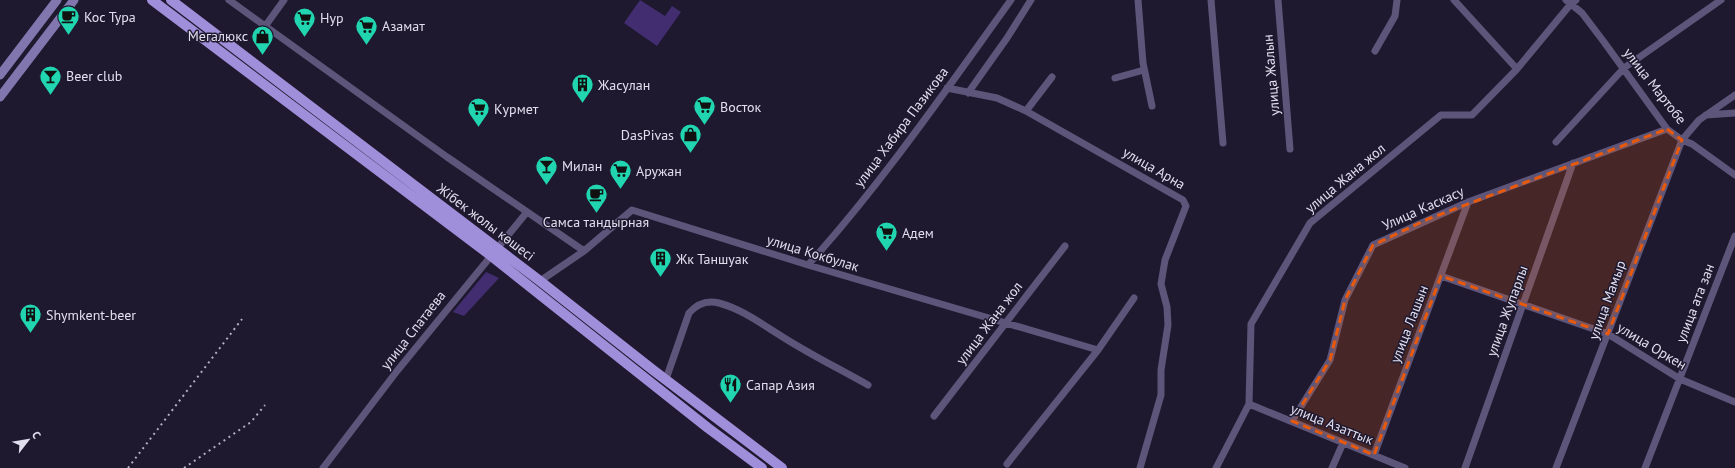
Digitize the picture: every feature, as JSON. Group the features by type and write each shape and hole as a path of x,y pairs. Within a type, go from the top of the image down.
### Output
{"main road":[{"path":"0,75 57,0"},
{"path":"0,97 74,0"},
{"name":"Жібек жолы көшесі","path":"152,0 493,251 540,281 782,468"},
{"name":"Жібек жолы көшесі","path":"171,0 493,251 708,428 762,468"},
{"path":"41,20 52,28"}],"street":[{"path":"229,0 266,25 448,157 584,250"},
{"path":"266,25 284,0"},
{"name":"улица Хабира Пазикова","path":"808,265 900,153 1011,0"},
{"path":"968,93 1007,38 1031,0"},
{"path":"1138,0 1144,70 1152,106"},
{"path":"1211,0 1223,143"},
{"name":"улица Жалын","path":"1278,0 1290,149"},
{"path":"1375,51 1395,16 1397,0"},
{"path":"1454,0 1517,68"},
{"name":"улица Жана жол","path":"1216,468 1249,404 1251,324 1310,223 1441,115 1472,115 1517,68 1568,2 1576,0"},
{"path":"1556,142 1624,68 1721,0"},
{"name":"улица Мартобе","path":"1568,2 1582,13 1667,128 1682,140 1692,144 1735,175"},
{"path":"1115,78 1144,70"},
{"path":"1026,112 1052,77"},
{"name":"улица Арна","path":"947,88 997,98 1026,112 1183,200 1186,206 1165,260 1161,284 1167,307 1168,325 1161,370 1161,395 1140,468"},
{"path":"1682,140 1699,120 1735,95"},
{"path":"1706,115 1735,113"},
{"name":"Улица Каскасу","path":"1292,421 1330,360 1345,300 1373,245 1468,202 1667,128"},
{"name":"улица Мамыр","path":"1556,468 1682,140"},
{"name":"улица Жупарлы","path":"1464,468 1524,305 1573,163"},
{"name":"улица Лашын","path":"1374,455 1468,202"},
{"name":"улица Кокбулак","path":"540,281 584,250 632,210 808,265 1098,350"},
{"name":"улица Спатаева","path":"323,468 398,370 493,251 527,212"},
{"name":"улица ата зан","path":"1645,468 1735,236"},
{"name":"улица Жана жол","path":"934,416 957,388 1004,322 1065,246"},
{"name":"улица Оркен","path":"1441,276 1608,334 1680,379 1735,402"},
{"path":"1007,464 1098,350 1134,298"},
{"path":"666,379 689,312 695,306 704,302 718,303 752,316 778,335 868,385"},
{"name":"улица Азаттык","path":"1249,404 1405,468"},
{"path":"1332,468 1343,443"}],"highlighted area":[{"path":"1667,129 1682,140 1608,334 1441,276 1374,455 1292,421 1330,360 1345,300 1373,245 1428,219"}],"shaded area":[{"path":"640,0 665,16 672,6 681,12 657,46 624,23"},
{"path":"486,272 499,278 464,316 453,312"}],"railway":[{"path":"128,468 242,319"},
{"path":"184,468 251,422 265,405"}],"place":[{"name":"Кос Тура","path":"68,36"},
{"name":"Нур","path":"305,38"},
{"name":"Азамат","path":"366,46"},
{"name":"Мегалюкс","path":"263,56"},
{"name":"Beer club","path":"51,96"},
{"name":"Жасулан","path":"583,104"},
{"name":"Восток","path":"705,126"},
{"name":"Курмет","path":"478,128"},
{"name":"DasPivas","path":"690,154"},
{"name":"Милан","path":"546,186"},
{"name":"Аружан","path":"620,190"},
{"name":"Самса тандырная","path":"596,214"},
{"name":"Адем","path":"887,252"},
{"name":"Жк Таншуак","path":"660,278"},
{"name":"Shymkent-beer","path":"31,334"},
{"name":"Сапар Азия","path":"730,404"}]}
